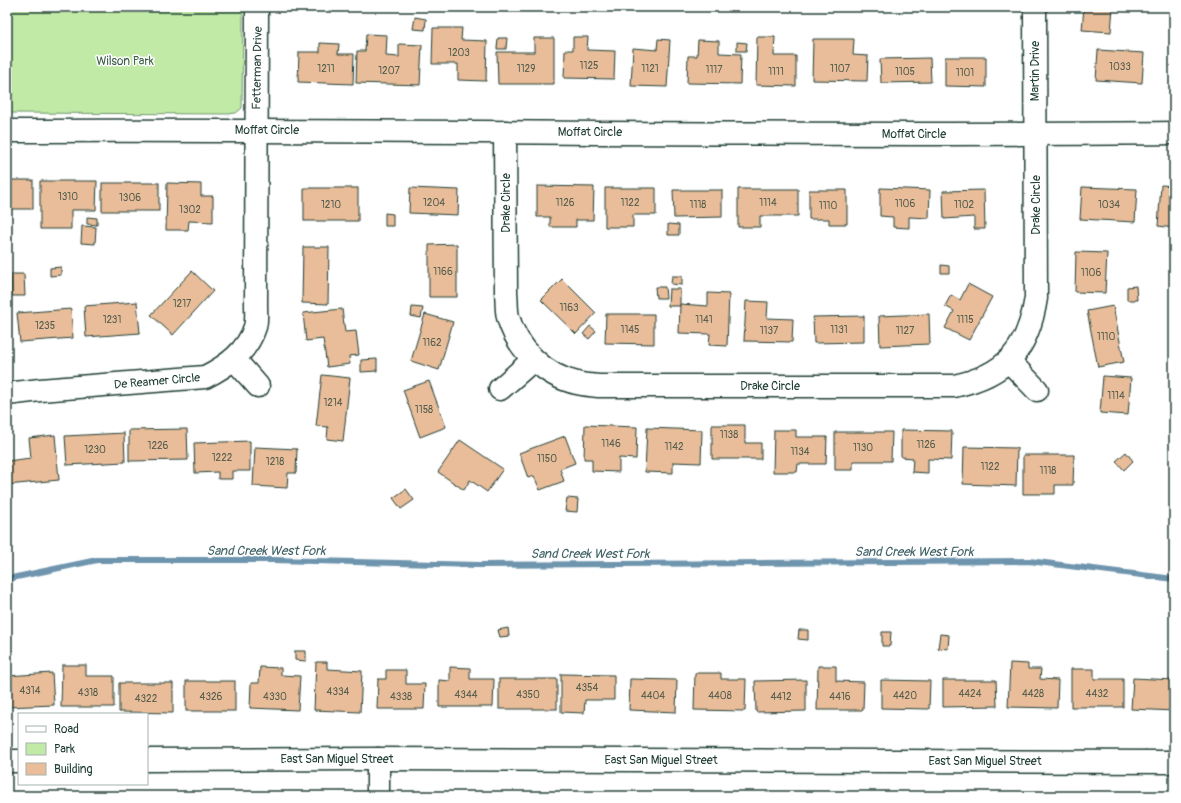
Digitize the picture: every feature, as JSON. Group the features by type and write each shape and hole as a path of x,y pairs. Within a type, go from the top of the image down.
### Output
{"street":[{"name":"Fetterman Drive","path":"256,130 257,7"},
{"name":"Martin Drive","path":"1035,7 1035,134"},
{"name":"Moffat Circle","path":"7,131 256,130 1035,134 1174,133"},
{"name":"De Reamer Circle","path":"7,394 205,377 234,359 248,344 255,326 256,130"},
{"name":"Drake Circle","path":"505,132 506,292 508,317 518,340 533,360 556,376 577,383 622,386 954,386 976,381 993,372 1009,361 1024,341 1033,321 1036,298 1035,134"},
{"path":"234,359 258,386"},
{"path":"500,389 533,360"},
{"path":"1009,361 1037,390"},
{"path":"378,759 378,796"},
{"name":"East San Miguel Street","path":"148,760 378,759 1174,762"},
{"path":"7,761 18,761"}],"green space":[{"name":"Wilson Park","path":"7,7 243,7 242,108 236,113 227,114 7,113"}],"building":[{"path":"1084,7 1113,7 1111,32 1082,30"},
{"path":"415,17 426,19 425,30 413,29"},
{"path":"433,28 462,28 461,40 487,41 486,81 458,80 458,64 432,64"},
{"path":"366,34 387,35 386,56 399,57 399,44 422,45 420,85 356,83 357,51 365,51"},
{"path":"573,37 588,37 587,50 615,51 614,79 564,78 565,50 573,50"},
{"path":"757,37 775,37 774,56 796,56 796,86 756,85"},
{"path":"498,38 507,38 506,49 497,49"},
{"path":"534,38 554,38 554,84 498,84 497,52 534,52"},
{"path":"658,39 670,40 667,87 631,86 633,48 657,50"},
{"path":"813,39 854,39 853,55 868,56 867,81 812,80"},
{"path":"698,40 719,41 719,53 741,54 740,84 687,83 688,56 697,56"},
{"path":"737,42 747,43 746,51 737,51"},
{"path":"320,43 339,44 338,54 354,54 353,84 298,82 299,52 320,52"},
{"path":"1098,50 1144,53 1142,83 1096,80"},
{"path":"945,57 986,57 986,87 945,86"},
{"path":"930,58 931,82 881,83 880,59"},
{"path":"7,180 33,180 33,209 7,209"},
{"path":"40,181 97,181 96,210 71,210 71,229 40,229"},
{"path":"102,183 159,183 159,211 102,211"},
{"path":"167,183 201,184 201,196 213,196 213,222 189,221 188,230 166,230"},
{"path":"1161,185 1174,186 1174,228 1158,226"},
{"path":"537,186 594,187 593,220 576,220 576,227 550,227 550,217 537,217"},
{"path":"1082,187 1137,189 1135,222 1080,219"},
{"path":"304,188 358,188 358,221 304,221"},
{"path":"410,188 459,190 458,215 409,213"},
{"path":"605,188 656,188 656,215 633,215 633,227 605,227"},
{"path":"880,188 930,190 929,218 909,217 909,228 893,227 893,217 880,216"},
{"path":"738,189 798,189 798,216 760,216 760,227 738,227"},
{"path":"673,190 722,190 722,217 674,218"},
{"path":"809,190 847,190 847,224 829,224 829,219 809,219"},
{"path":"984,190 985,229 974,229 974,217 944,219 943,191"},
{"path":"385,213 393,214 393,226 385,226"},
{"path":"87,217 97,218 97,225 87,224"},
{"path":"668,224 679,225 679,235 668,235"},
{"path":"82,226 96,227 95,244 81,243"},
{"path":"457,244 457,297 429,297 429,245"},
{"path":"303,247 329,247 328,304 302,303"},
{"path":"1076,252 1107,253 1105,293 1075,292"},
{"path":"941,265 949,266 949,273 941,273"},
{"path":"61,267 61,275 50,276 50,268"},
{"path":"192,271 213,291 173,335 151,315"},
{"path":"11,274 24,274 25,296 12,296"},
{"path":"672,276 682,276 682,285 671,284"},
{"path":"562,279 596,313 576,334 541,300"},
{"path":"968,284 992,297 969,340 945,328 954,311 945,306 951,295 960,300"},
{"path":"1136,286 1137,300 1127,300 1127,287"},
{"path":"655,287 665,287 666,298 656,298"},
{"path":"669,289 680,289 680,306 668,306"},
{"path":"708,293 729,294 727,346 709,345 710,334 679,333 680,304 708,306"},
{"path":"746,301 768,302 767,318 793,319 792,342 744,341"},
{"path":"137,302 140,333 86,337 84,306"},
{"path":"1113,306 1124,362 1098,367 1087,311"},
{"path":"412,307 423,308 421,318 411,316"},
{"path":"71,309 73,338 20,342 17,313"},
{"path":"342,309 345,332 356,331 359,355 349,356 350,364 327,367 323,339 306,341 303,313"},
{"path":"425,314 453,322 439,370 411,361"},
{"path":"606,314 654,314 654,344 605,343"},
{"path":"929,314 930,344 880,346 879,316"},
{"path":"864,316 864,342 814,343 813,317"},
{"path":"590,326 596,331 589,339 583,334"},
{"path":"377,359 377,371 361,372 361,360"},
{"path":"322,375 350,378 343,441 327,439 328,427 316,426"},
{"path":"1103,376 1131,378 1128,415 1100,413"},
{"path":"429,381 446,427 420,437 403,390"},
{"path":"585,425 637,427 636,459 619,458 619,472 592,471 592,459 584,459"},
{"path":"712,425 745,425 745,443 761,443 761,459 712,459"},
{"path":"647,428 702,430 701,463 673,462 673,473 645,472"},
{"path":"187,429 188,460 129,461 129,430"},
{"path":"774,430 796,430 796,437 827,437 826,464 798,464 797,472 773,472"},
{"path":"901,430 952,431 951,460 928,459 928,473 912,472 913,458 901,457"},
{"path":"835,432 892,432 891,461 853,461 853,470 835,470"},
{"path":"124,433 125,462 67,465 65,436"},
{"path":"55,435 59,480 7,485 7,461 31,458 29,438"},
{"path":"565,436 575,463 560,469 564,481 540,490 534,476 528,478 519,453"},
{"path":"460,440 503,469 487,492 470,480 464,490 438,472"},
{"path":"250,441 250,471 232,471 232,479 218,479 218,472 195,473 194,443"},
{"path":"255,447 297,449 296,473 288,473 287,488 253,486"},
{"path":"964,447 1017,448 1016,486 963,484"},
{"path":"1126,452 1133,461 1124,470 1116,461"},
{"path":"1023,455 1074,455 1073,485 1055,485 1055,494 1023,494"},
{"path":"406,489 414,500 401,509 393,498"},
{"path":"567,498 578,499 577,512 565,511"},
{"path":"508,628 509,636 500,637 498,630"},
{"path":"799,630 808,630 808,640 798,639"},
{"path":"882,632 891,632 890,646 882,646"},
{"path":"940,634 949,635 948,649 938,648"},
{"path":"295,651 306,651 306,661 295,660"},
{"path":"316,662 327,662 327,669 362,671 360,712 314,710"},
{"path":"1010,663 1028,664 1028,669 1041,669 1040,679 1058,680 1057,708 1008,707"},
{"path":"62,665 86,665 86,676 114,676 114,707 61,707"},
{"path":"818,666 836,666 836,681 864,682 863,710 817,710"},
{"path":"260,667 281,668 281,675 300,676 298,710 250,708 251,683 259,683"},
{"path":"450,667 470,668 470,679 494,679 493,707 439,707 439,680 450,681"},
{"path":"1071,669 1094,669 1094,679 1123,679 1123,707 1071,707"},
{"path":"386,670 406,670 406,684 425,684 424,709 377,709 378,679 386,679"},
{"path":"52,673 54,705 7,707 7,676"},
{"path":"695,673 721,673 721,679 746,679 745,711 694,710"},
{"path":"561,674 614,675 614,700 585,700 584,713 561,712"},
{"path":"1133,678 1174,680 1174,711 1131,709"},
{"path":"499,679 557,679 557,709 499,709"},
{"path":"630,679 677,680 676,712 629,710"},
{"path":"806,680 806,711 756,712 755,681"},
{"path":"881,680 930,681 929,709 881,708"},
{"path":"943,680 996,680 997,706 943,707"},
{"path":"186,681 235,681 235,711 186,711"},
{"path":"119,683 173,683 173,713 119,712"}],"waterway":[{"name":"Sand Creek West Fork","path":"7,579 97,560 273,560 480,565 1029,561 1174,579"}]}
